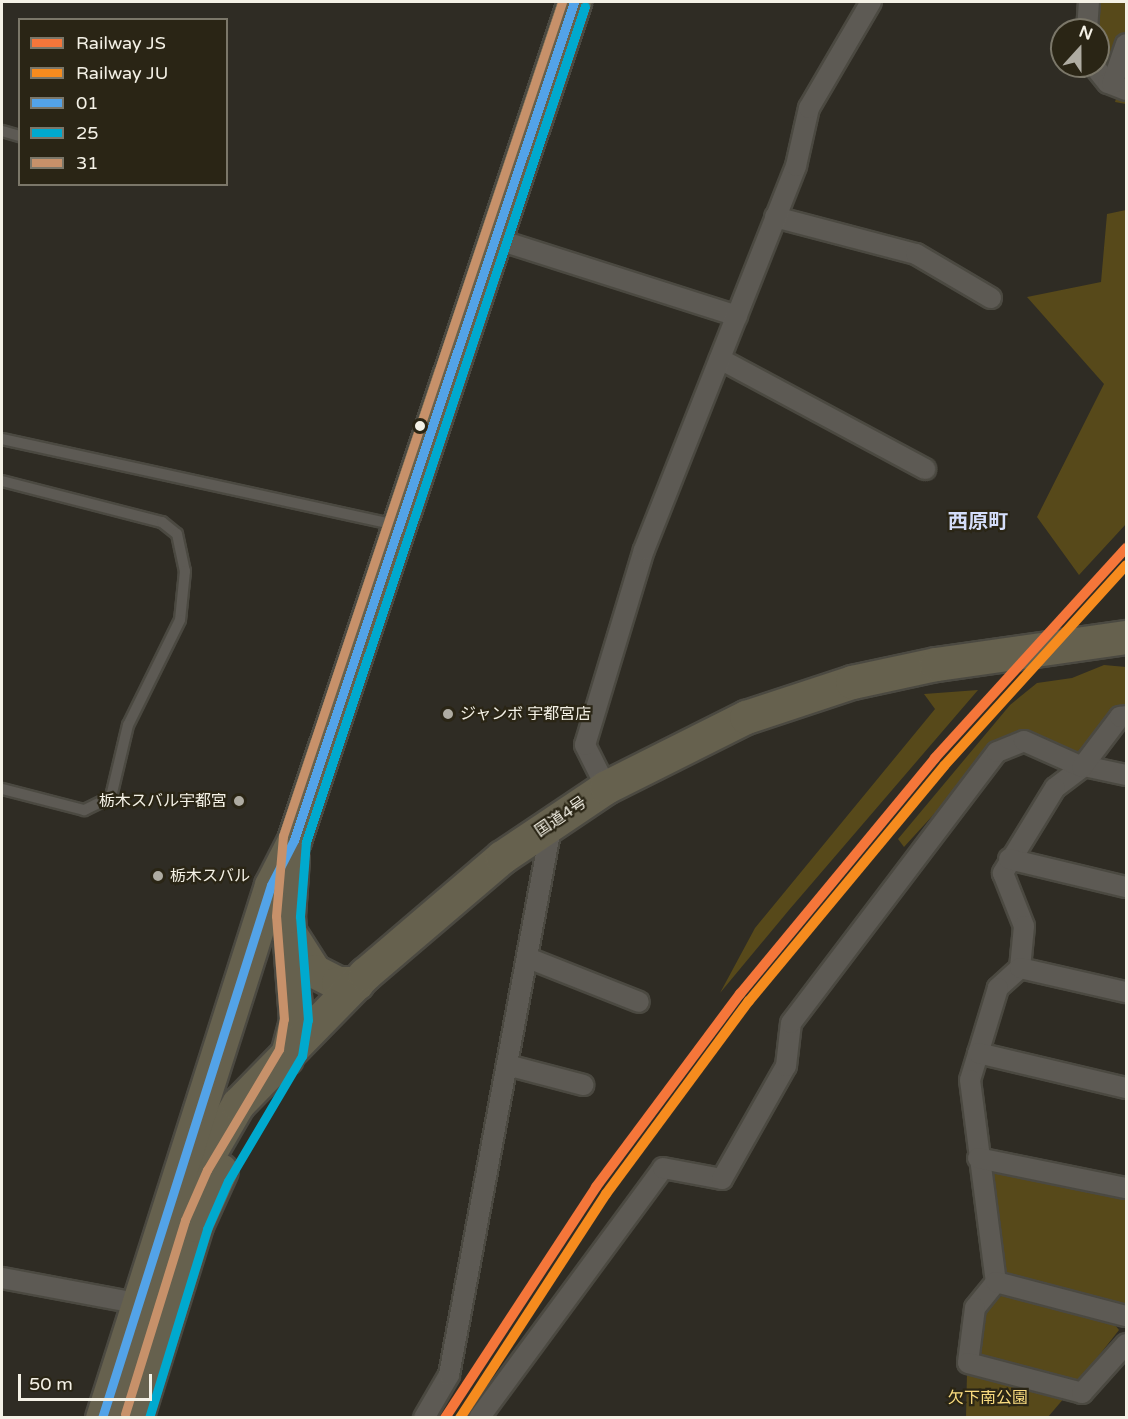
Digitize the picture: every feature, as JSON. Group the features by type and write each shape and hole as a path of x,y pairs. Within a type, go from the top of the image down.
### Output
{"highway":[{"path":"136,1418 154,1308 156,1250 196,1111 271,885 294,840 574,2"},
{"name":"国道4号","path":"156,1250 238,1104 357,983 457,894 552,822 606,787 699,738 789,702 892,673 975,658 1126,637"},
{"path":"102,1418 217,1176 290,1053 296,1003 289,925 294,840"},
{"path":"289,925 314,971 338,983 357,983"},
{"path":"196,1111 219,1092 260,970 289,925"}],"street":[{"path":"606,787 585,745 644,549 776,217 795,166 810,108 870,2"},
{"path":"1087,18 1088,2"},
{"path":"1119,87 1126,44"},
{"path":"776,217 916,254 991,298"},
{"path":"496,239 737,316"},
{"path":"720,359 925,469"},
{"path":"1126,716 1120,717 1082,767 1054,788 1009,859 1003,873 1024,926 1020,968 998,988 970,1080 978,1158 996,1282 975,1308 968,1363 1082,1394 1126,1344"},
{"path":"479,1418 663,1168 722,1179 786,1066 791,1023 891,885 997,752 1024,741 1082,767 1126,775"},
{"path":"424,1418 449,1375 552,822"},
{"path":"1009,859 1126,887"},
{"path":"528,958 639,1002"},
{"path":"1020,968 1126,992"},
{"path":"978,1053 1126,1088"},
{"path":"507,1065 583,1085"},
{"path":"978,1158 1126,1188"},
{"path":"2,1278 154,1308"},
{"path":"996,1282 1126,1317"}],"lane":[{"path":"2,131 18,135"},
{"path":"2,439 400,526"},
{"path":"2,482 162,522 177,534 185,572 180,620 128,725 111,797 84,810 2,789"}],"green space":[{"path":"1095,2 1126,2 1126,104 1115,102 1121,81 1110,66 1110,18 1092,18"},
{"path":"1126,210 1126,524 1079,575 1037,517 1104,384 1027,297 1101,282 1107,214"},
{"path":"1104,665 1126,667 1126,711 1080,759 998,744 904,847 898,839 1010,705 1037,683 1072,678"},
{"path":"978,690 720,993 755,928 935,709 924,694"},
{"path":"995,1166 1126,1197 1126,1310 1009,1280 1002,1273 987,1174"},
{"path":"1006,1292 1112,1321 1119,1330 1079,1381 1069,1385 985,1363 978,1355 984,1310"},
{"name":"欠下南公園","path":"967,1373 1065,1397 1048,1417 966,1418"}],"rail line":[{"name":"JS","path":"445,1418 596,1187 740,994 935,758 1126,548"},
{"name":"JU","path":"460,1418 606,1194 749,1001 944,766 1126,565"}],"transit line":[{"name":"31","path":"125,1414 185,1220 207,1170 279,1049 284,1019 276,916 283,836 562,2"},
{"name":"01","path":"102,1418 271,885 294,840 574,2"},
{"name":"25","path":"149,1418 207,1229 228,1181 302,1056 308,1020 300,916 306,842 585,6"}],"place":[{"name":"ジャンボ 宇都宮店","path":"448,714"},
{"name":"栃木スバル宇都宮","path":"239,801"},
{"name":"栃木スバル","path":"158,876"}],"district":[{"name":"西原町","path":"978,522"}]}
